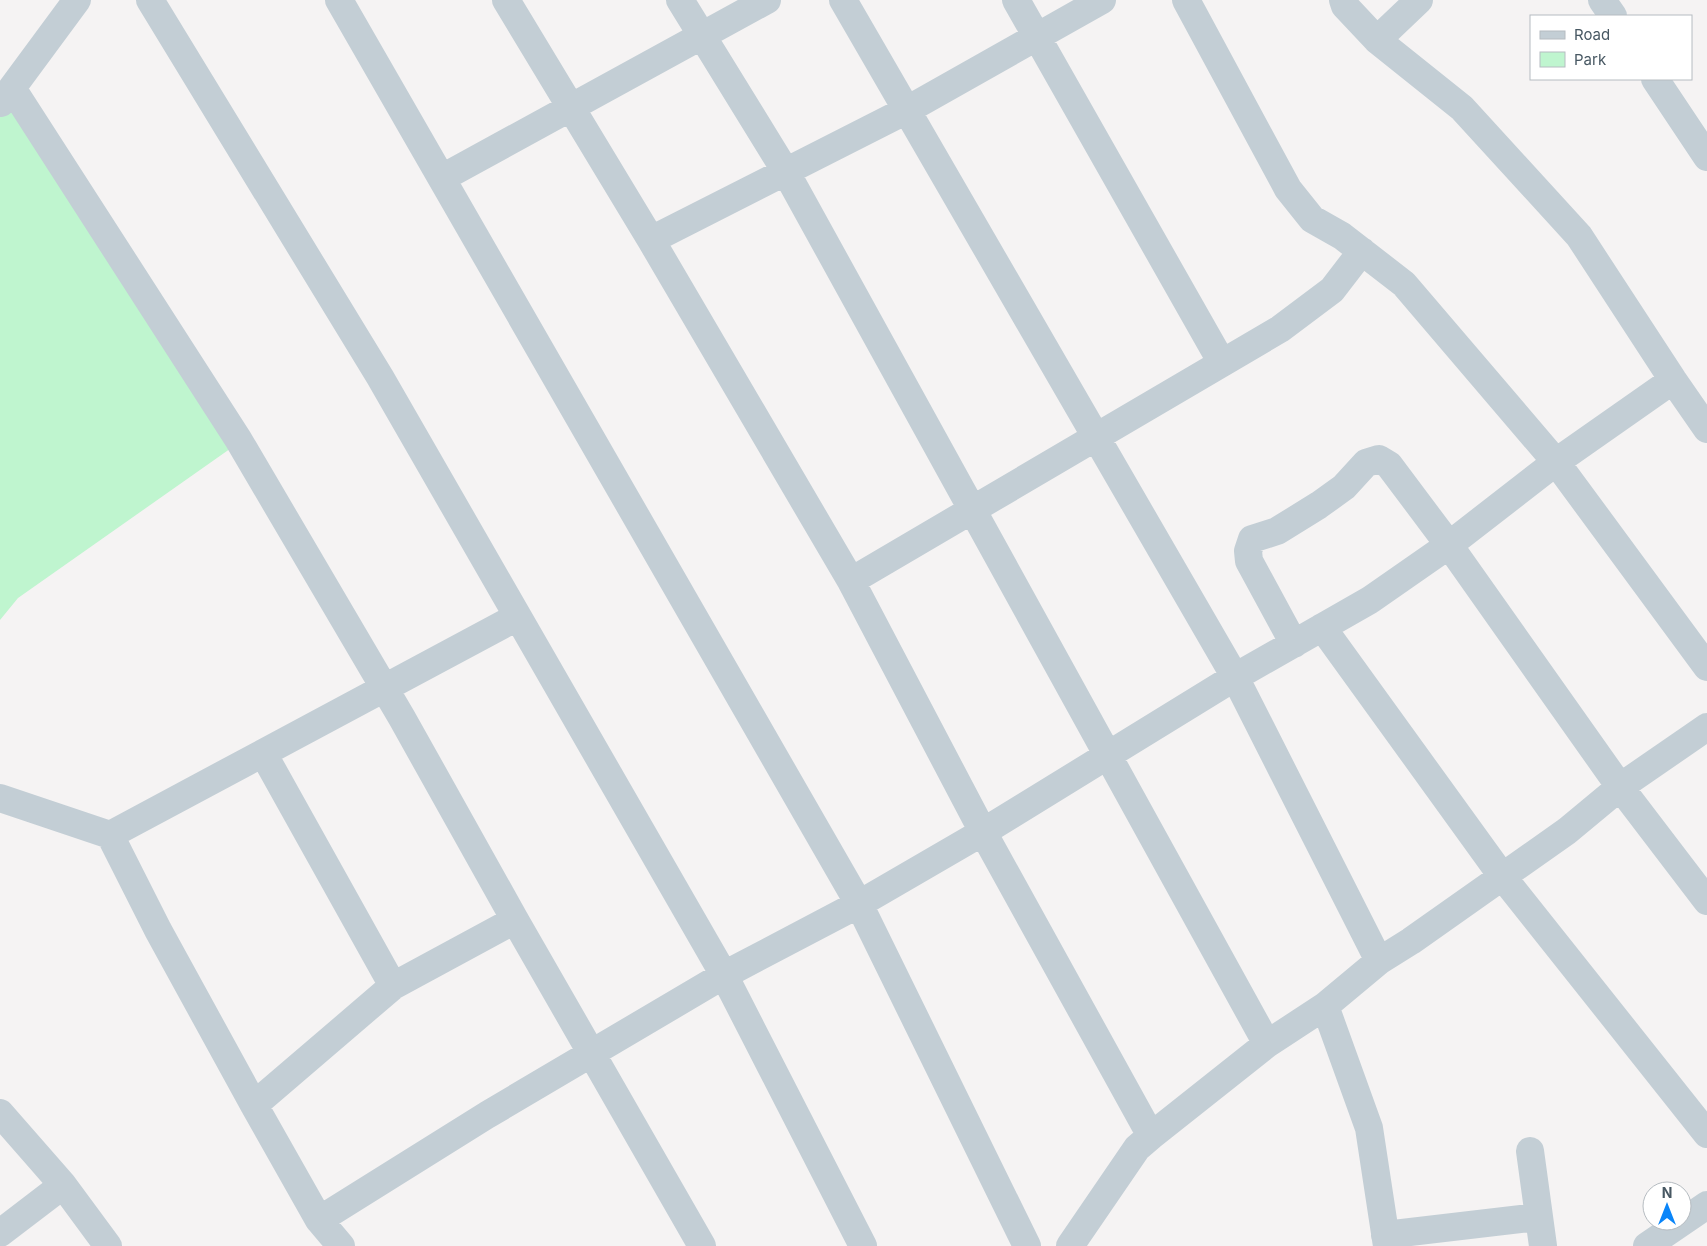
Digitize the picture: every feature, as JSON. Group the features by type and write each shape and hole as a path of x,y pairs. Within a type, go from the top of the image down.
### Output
{"street":[{"path":"77,0 6,96 238,439 384,688 702,1246"},
{"path":"150,0 380,377 516,617 724,975 863,1246"},
{"path":"339,0 859,904 1027,1246"},
{"path":"506,0 651,240 851,581 983,832 1151,1136"},
{"path":"680,0 786,172 1267,1044"},
{"path":"442,178 767,0"},
{"path":"843,0 1235,677 1379,961"},
{"path":"1016,0 1222,363"},
{"path":"651,240 907,110 1102,0"},
{"path":"1186,0 1288,189 1312,218 1342,236 1404,284 1556,462 1707,667"},
{"path":"1343,0 1345,6 1377,40 1462,108 1579,236 1707,429"},
{"path":"1377,40 1419,0"},
{"path":"1602,0 1612,15"},
{"path":"1656,80 1707,157"},
{"path":"851,581 1280,329 1332,290 1362,251"},
{"path":"319,1220 487,1115 724,975 859,904 983,832 1235,677 1370,600 1449,545 1556,462 1673,380"},
{"path":"1294,644 1248,562 1248,551 1252,539 1276,531 1319,505 1344,487 1366,463 1379,459 1389,465 1449,545 1620,786 1707,901"},
{"path":"110,835 516,617"},
{"path":"1322,627 1502,876 1707,1134"},
{"path":"1070,1246 1137,1148 1151,1136 1267,1044 1325,1006 1379,961 1411,941 1567,831 1620,786 1707,728"},
{"path":"263,753 393,986"},
{"path":"0,798 110,835 158,930 254,1105 319,1220 341,1246"},
{"path":"254,1105 393,986 515,920"},
{"path":"1325,1006 1369,1128 1386,1240 1538,1217"},
{"path":"0,1113 63,1185 100,1243"},
{"path":"1530,1151 1543,1246"},
{"path":"0,1233 63,1185"},
{"path":"1647,1246 1707,1205"}],"green space":[{"path":"16,85 244,439 18,598 0,620 0,107"}]}
